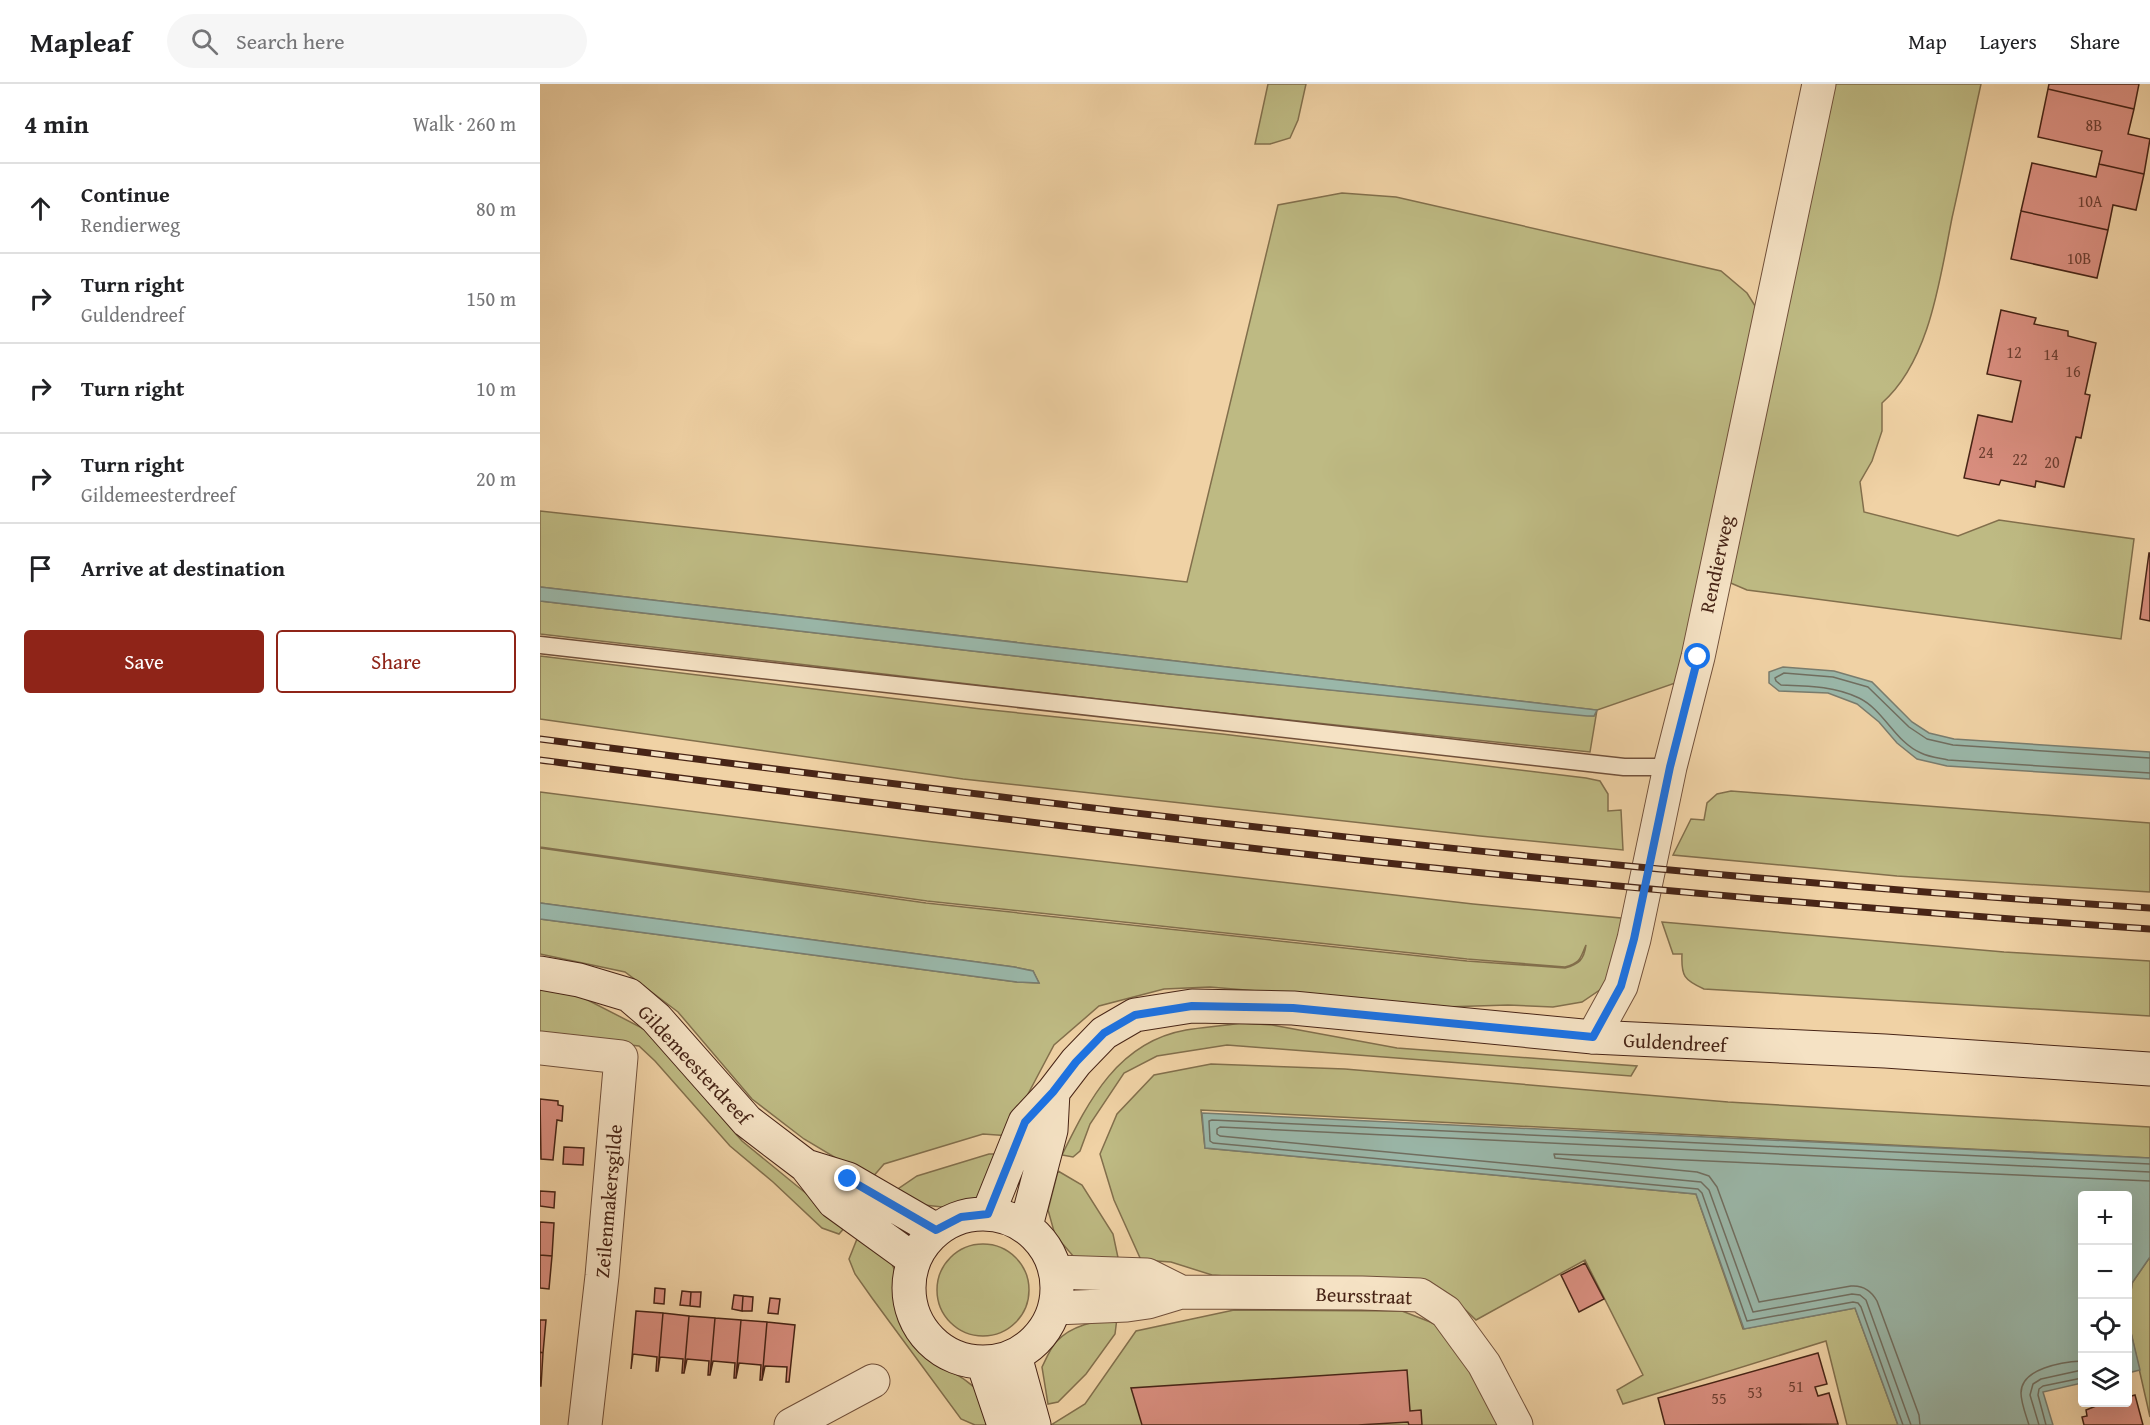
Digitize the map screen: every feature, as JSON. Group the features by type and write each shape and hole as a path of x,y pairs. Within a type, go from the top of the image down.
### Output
{"street":[{"name":"Rendierweg","path":"1593,1037 1621,986 1636,929 1670,767 1698,657 1819,84"},
{"name":"Gildemeesterdreef","path":"540,973 579,980 629,995 656,1018 747,1120 806,1166 834,1202 914,1260"},
{"name":"Guldendreef","path":"988,1214 1025,1122 1104,1033 1135,1015 1192,1006 1293,1008 1593,1037 1885,1051 2150,1069"},
{"name":"Zeilenmakersgilde","path":"540,1048 621,1057 602,1276 585,1425"},
{"path":"1026,1226 1051,1130 1053,1092"},
{"name":"Gildemeesterdreef","path":"806,1166 848,1179 936,1230"},
{"path":"988,1214 1007,1217 1026,1226 1045,1246 1056,1272 1058,1290 1055,1308 1047,1328 1033,1344 1015,1356 999,1361 983,1363 959,1359 937,1347 921,1330 911,1308 909,1283 914,1260 923,1243 936,1230 961,1217 988,1214"},
{"name":"Beursstraat","path":"1056,1272 1147,1275 1181,1292"},
{"name":"Beursstraat","path":"1055,1308 1127,1305 1148,1302 1181,1292 1420,1295 1446,1312 1452,1320 1484,1364 1516,1425"},
{"path":"1015,1356 1034,1425"},
{"path":"983,1363 1004,1425"},
{"path":"791,1425 873,1381"}],"lane":[{"path":"540,645 1624,767 1670,767"}],"shaded area":[{"path":"1268,84 1306,84 1298,120 1290,138 1270,144 1255,144"},
{"path":"1831,84 1981,84 1931,317 1912,365 1882,403 1882,431 1872,461 1860,482 1864,512 1958,536 1999,520 2134,539 2121,639 1747,590 1726,581"},
{"path":"1342,193 1396,197 1721,271 1747,293 1757,309 1684,680 1597,710 540,587 540,511 1187,582 1278,205"},
{"path":"540,601 1171,674 1594,716 1597,710 1590,752 1167,707 540,634"},
{"path":"540,656 1586,778 1600,781 1608,794 1608,811 1621,810 1623,850 963,779 540,719"},
{"path":"1731,791 2150,823 2150,892 1897,876 1673,855 1691,819 1704,820 1707,803 1717,794"},
{"path":"540,792 925,841 1473,904 1631,919 1607,985 1582,1002 1553,1007 1508,1005 1444,1007 1210,987 1164,989 1099,1006 1054,1045 1028,1094 1011,1136 983,1134 884,1164 871,1179 804,1139 752,1099 678,1012 625,972 540,954 540,919 1017,982 1039,983 1033,971 540,903 540,848 926,903 1467,961 1565,968 1580,961 1586,945 1578,961 1565,967 1467,959 927,901 540,847"},
{"path":"1662,922 2004,952 2150,961 2150,1016 1704,989 1692,983 1685,976 1682,954 1673,954"},
{"path":"540,989 574,993 646,1030 742,1141 846,1226 839,1234 822,1228 730,1146 639,1046 540,1035"},
{"path":"1241,1023 1272,1025 1397,1048 1637,1066 1631,1076 1227,1045 1157,1056 1124,1073 1090,1124 1080,1151 1073,1157 1062,1155 1095,1094 1124,1060 1142,1047 1162,1037 1186,1030"},
{"path":"1211,1064 1345,1069 1728,1102 2150,1127 2150,1158 1201,1110 1205,1148 1696,1194 1743,1329 1855,1308 1898,1425 1847,1425 1826,1341 1623,1404 1617,1390 1643,1375 1585,1260 1476,1320 1450,1295 1413,1283 1289,1281 1212,1275 1171,1262 1141,1260 1114,1200 1100,1154 1117,1114 1154,1075"},
{"path":"989,1154 1008,1154 978,1198 952,1208 924,1205 895,1191 917,1176"},
{"path":"1058,1171 1082,1185 1113,1234 1120,1267 1074,1257 1055,1235 1048,1210"},
{"path":"861,1235 883,1252 892,1264 896,1274 905,1328 910,1338 926,1355 965,1380 982,1395 992,1425 975,1425 961,1419 855,1274 849,1259"},
{"path":"983,1244 1001,1247 1016,1257 1026,1272 1029,1290 1026,1308 1016,1323 1001,1333 983,1336 965,1333 950,1323 940,1308 937,1290 940,1272 950,1257 965,1247"},
{"path":"2150,1257 2150,1417 2132,1338 2132,1283"},
{"path":"1234,1310 1402,1311 1438,1325 1462,1354 1500,1425 1051,1425 1085,1404 1136,1331"},
{"path":"1117,1318 1115,1334 1086,1374 1058,1402 1048,1404 1042,1367 1056,1342 1076,1328 1092,1322"}],"water":[{"path":"540,587 1597,710 1594,716 1587,716 1171,674 540,601"},
{"path":"1783,667 1834,671 1872,682 1912,722 1929,733 1954,739 2150,752 2150,779 1947,766 1917,759 1857,704 1828,693 1779,691 1769,683 1769,672"},
{"path":"540,903 1014,967 1033,971 1039,983 1017,982 540,919"},
{"path":"1202,1113 2150,1158 2150,1257 2132,1283 2132,1191 2078,1191 2078,1384 2043,1392 2053,1425 1898,1425 1855,1308 1744,1329 1696,1194 1205,1148"},
{"path":"2132,1337 2140,1370 2132,1372"}],"building":[{"path":"2049,84 2139,84 2134,109 2048,89"},
{"path":"2048,89 2134,109 2128,134 2150,139 2144,174 2099,164 2102,151 2038,137"},
{"path":"2032,163 2096,177 2099,164 2144,174 2136,210 2113,205 2108,230 2021,211"},
{"path":"2021,211 2108,230 2097,278 2011,259"},
{"path":"2001,310 2036,318 2034,324 2068,331 2068,336 2096,343 2085,394 2090,395 2081,438 2076,437 2064,487 2036,481 2035,487 2001,480 1999,485 1964,478 1978,415 2012,422 2021,381 1987,374"},
{"path":"2150,553 2150,621 2140,619"},
{"path":"540,1099 558,1101 558,1105 563,1106 562,1121 557,1120 553,1160 541,1159"},
{"path":"564,1147 584,1148 583,1165 563,1164"},
{"path":"540,1191 555,1192 554,1208 540,1206"},
{"path":"540,1222 554,1223 552,1256 540,1255"},
{"path":"540,1255 552,1256 549,1289 540,1288"},
{"path":"1585,1263 1604,1299 1579,1312 1561,1275"},
{"path":"655,1288 665,1289 664,1304 654,1303"},
{"path":"682,1291 691,1292 690,1306 680,1305"},
{"path":"691,1292 701,1292 700,1307 690,1306"},
{"path":"734,1295 743,1296 742,1311 732,1309"},
{"path":"743,1296 753,1297 752,1311 742,1311"},
{"path":"770,1298 780,1299 778,1314 768,1313"},
{"path":"636,1311 663,1313 658,1371 656,1371 657,1357 633,1354 631,1369"},
{"path":"663,1313 689,1316 684,1373 682,1373 683,1359 660,1357 658,1371"},
{"path":"689,1316 715,1318 710,1375 708,1375 709,1361 687,1359 684,1373"},
{"path":"715,1318 741,1320 736,1378 734,1378 735,1363 713,1361 710,1375"},
{"path":"540,1320 546,1320 543,1353 540,1352"},
{"path":"741,1320 767,1322 762,1380 760,1380 761,1365 739,1363 736,1378"},
{"path":"767,1322 795,1325 789,1382 786,1382 787,1367 765,1366 762,1380"},
{"path":"540,1352 543,1353 541,1386 540,1386"},
{"path":"1818,1353 1827,1384 1815,1387 1818,1396 1829,1393 1838,1424 1665,1425 1658,1398"},
{"path":"1407,1370 1410,1411 1421,1410 1422,1425 1409,1425 1408,1422 1358,1425 1142,1425 1131,1388"},
{"path":"2135,1395 2143,1425 2084,1425 2082,1417 2087,1416 2086,1410 2094,1407 2132,1407 2132,1396"}],"railway":[{"path":"540,739 941,790 1344,837 1746,877 2150,908"},
{"path":"540,760 1034,823 1433,868 1740,897 2150,929"}],"route":[{"path":"848,1179 936,1230 961,1217 988,1214 1025,1122 1104,1033 1135,1015 1192,1006 1293,1008 1593,1037 1621,986 1634,939 1670,767 1698,657"}]}
